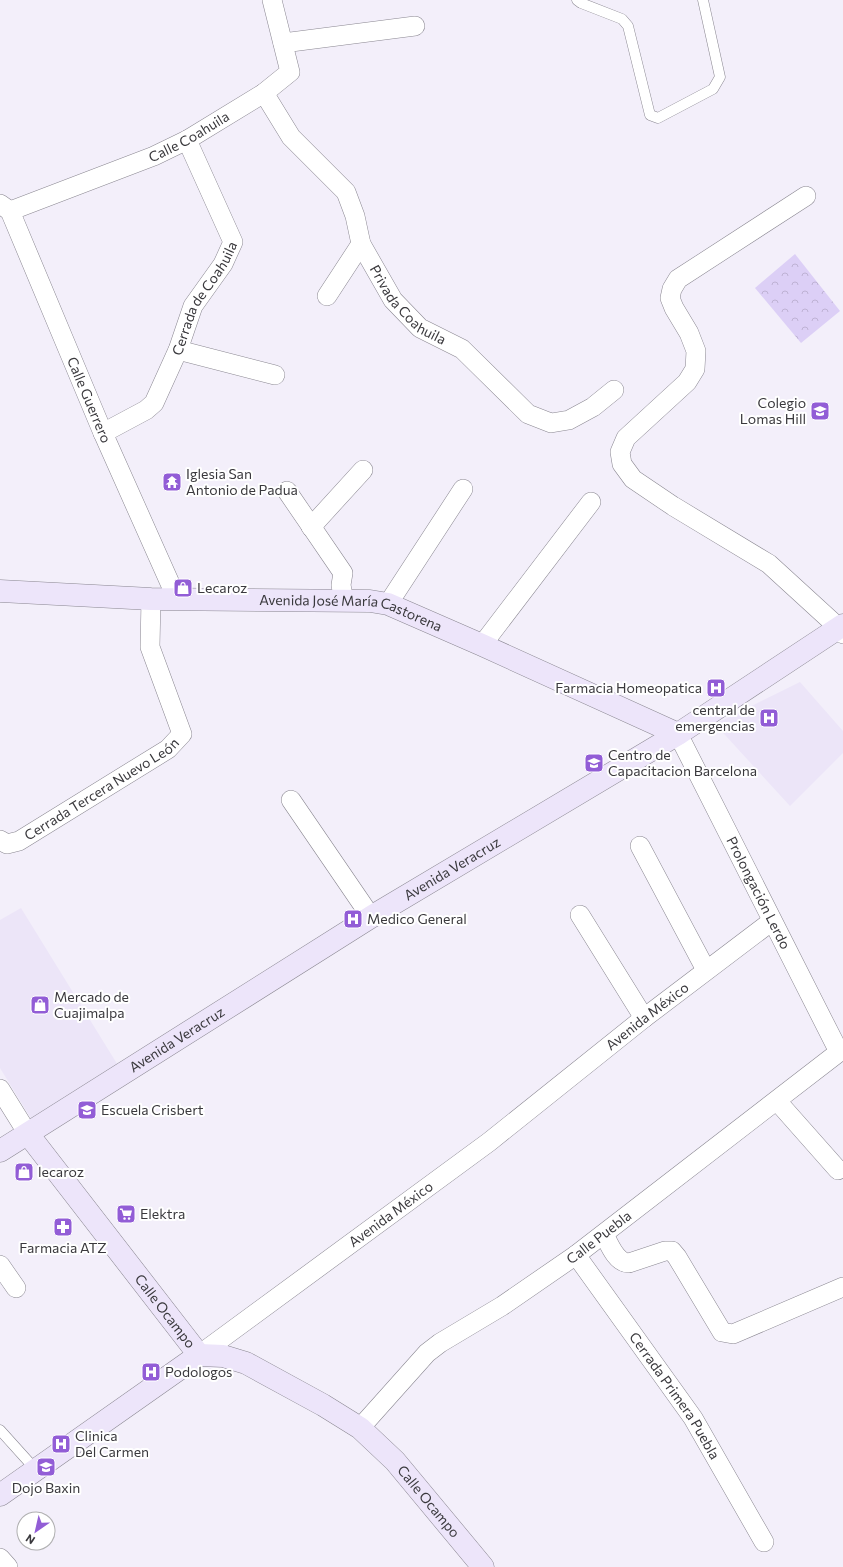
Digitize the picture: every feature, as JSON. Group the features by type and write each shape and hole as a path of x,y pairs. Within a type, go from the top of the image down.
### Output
{"street":[{"name":"Calle Coahuila","path":"5,208 154,156 187,140 264,93 290,72 272,0"},
{"path":"283,43 415,26"},
{"name":"Privada Coahuila","path":"264,93 291,137 346,192 355,216 361,244 394,300 420,328 462,349 528,414 551,423 569,420 593,407 614,390"},
{"name":"Cerrada de Coahuila","path":"103,433 146,410 154,403 178,350 193,306 223,264 233,242 187,140"},
{"path":"806,196 678,279 672,289 670,298 674,308 689,333 696,351 695,368 687,382 626,438 620,452 622,464 633,479 673,506 769,564 842,629"},
{"name":"Calle Guerrero","path":"5,208 177,599"},
{"path":"327,296 361,244"},
{"path":"178,350 276,375"},
{"path":"312,528 363,470"},
{"path":"388,604 463,490"},
{"path":"287,491 343,573 341,586 344,601"},
{"path":"482,644 591,502"},
{"name":"Avenida José María Castorena","path":"0,592 151,599 370,601 388,604 482,644 678,734"},
{"name":"Cerrada Tercera Nuevo León","path":"0,840 7,844 19,842 168,749 182,734 150,647 151,599"},
{"name":"Avenida Veracruz","path":"0,1151 371,918 678,734 842,629"},
{"name":"Prolongación Lerdo","path":"678,734 772,921 841,1050"},
{"path":"291,800 371,918"},
{"path":"640,846 706,970"},
{"path":"580,915 644,1018"},
{"name":"Avenida México","path":"0,1494 199,1355 489,1142 644,1018 772,921"},
{"name":"Calle Puebla","path":"360,1428 431,1350 440,1343 502,1306 576,1255 841,1050"},
{"name":"Calle Ocampo","path":"0,1089 28,1134 199,1355 223,1356 246,1363 323,1404 360,1428 395,1461 483,1567"},
{"path":"777,1100 838,1170"},
{"path":"604,1234 619,1260 624,1263 628,1264 665,1251 672,1251 722,1332 733,1334 843,1287"},
{"name":"Cerrada Primera Puebla","path":"576,1255 693,1418 764,1542"},
{"path":"0,1264 16,1288"},
{"path":"0,1558 8,1567"}],"lane":[{"path":"577,0 622,20 628,26 650,115 658,118 713,89 720,77 703,0"},
{"path":"0,1430 36,1470"}],"shaded area":[{"name":"central de emergencias","path":"800,682 843,731 843,753 790,806 715,724"},
{"name":"Mercado de Cuajimalpa","path":"21,908 119,1067 32,1120 0,1068 0,920"}],"green space":[{"path":"795,254 840,311 801,343 755,288"}],"place":[{"name":"Colegio Lomas Hill","path":"820,411"},
{"name":"Iglesia San Antonio de Padua","path":"172,482"},
{"name":"Lecaroz","path":"183,588"},
{"name":"Farmacia Homeopatica","path":"716,688"},
{"name":"central de emergencias","path":"769,718"},
{"name":"Centro de Capacitacion Barcelona","path":"594,763"},
{"name":"Medico General","path":"353,919"},
{"name":"Mercado de Cuajimalpa","path":"40,1005"},
{"name":"Escuela Crisbert","path":"87,1110"},
{"name":"lecaroz","path":"24,1172"},
{"name":"Elektra","path":"126,1214"},
{"name":"Farmacia ATZ","path":"63,1227"},
{"name":"Podologos","path":"151,1372"},
{"name":"Clinica Del Carmen","path":"61,1444"},
{"name":"Dojo Baxin","path":"46,1467"}]}
